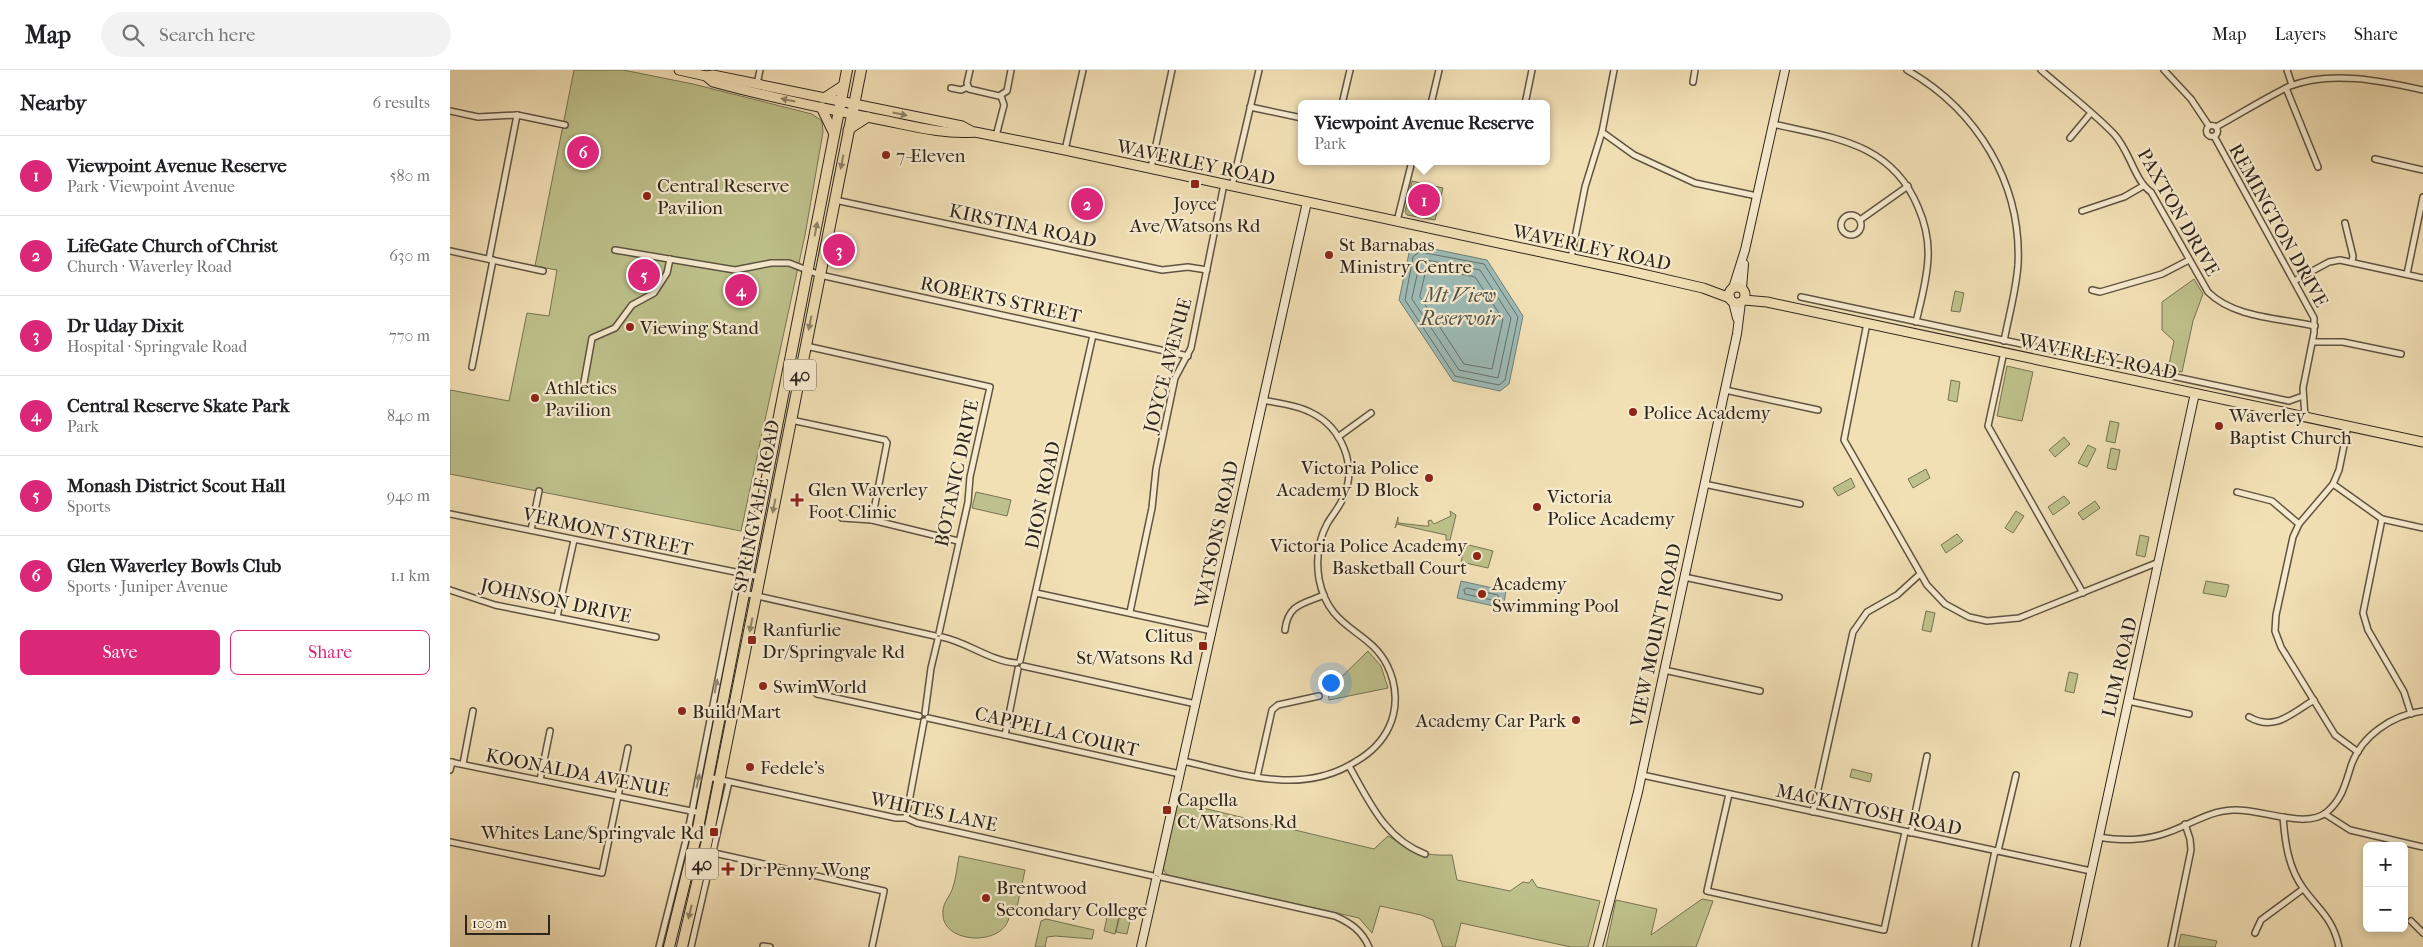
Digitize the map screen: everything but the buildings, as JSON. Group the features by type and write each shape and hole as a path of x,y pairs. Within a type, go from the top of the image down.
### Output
{"highway":[{"name":"SPRINGVALE ROAD","path":"669,947 696,812 708,777 744,593 743,573 808,269 847,70"},
{"name":"SPRINGVALE ROAD","path":"682,947 724,781 756,596 861,70"}],"main road":[{"name":"WAVERLEY ROAD","path":"681,70 706,76 713,75 756,88 959,133 975,132 1151,168 2423,442"},
{"path":"834,134 822,102 844,86"},
{"path":"848,130 869,112 857,89"}],"street":[{"path":"756,88 760,70"},
{"path":"968,87 970,70"},
{"path":"1001,96 1007,91 1011,70"},
{"path":"1065,150 1083,70"},
{"path":"1151,168 1172,70"},
{"name":"JOYCE AVENUE","path":"1130,612 1152,508 1156,469 1175,378 1191,348 1207,270 1259,70"},
{"path":"1343,100 1350,70"},
{"path":"1433,100 1439,70"},
{"path":"1526,100 1532,70"},
{"path":"1571,258 1585,188 1602,132 1614,70"},
{"path":"1693,82 1695,70"},
{"name":"VIEW MOUNT ROAD","path":"1598,947 1642,776 1725,390 1738,328 1738,295 1745,250 1785,70"},
{"path":"1907,70 1947,97 1971,122 1993,156 2009,192 2017,230 2018,253 2017,278 2004,340"},
{"name":"PAXTON DRIVE","path":"2041,70 2114,134 2128,152 2143,186 2152,192 2189,260 2208,292 2217,302 2231,309 2315,326"},
{"path":"2287,70 2292,85"},
{"path":"2167,71 2191,99 2209,126 2216,128 2292,85 2345,77 2368,78 2423,90"},
{"path":"951,88 960,90 968,87"},
{"path":"968,87 972,90 1001,96"},
{"path":"2286,88 2318,167"},
{"path":"996,136 1004,104 1001,96"},
{"path":"1250,107 1298,117"},
{"path":"450,111 478,118 517,115 565,126"},
{"path":"2070,138 2090,114"},
{"path":"472,367 517,115"},
{"path":"1773,124 1842,140 1858,146 1891,166 1908,186 1924,223 1928,241 1927,274 1916,322"},
{"name":"REMINGTON DRIVE","path":"2209,126 2207,133 2214,136 2314,318 2313,342 2303,396 2305,417"},
{"path":"2214,136 2217,133 2216,128"},
{"path":"1602,132 1634,155 1695,183 1757,196"},
{"path":"2375,159 2423,170"},
{"path":"1397,221 1411,165"},
{"path":"1860,220 1908,186"},
{"path":"2082,210 2124,198 2143,186"},
{"path":"2407,274 2423,197"},
{"name":"KIRSTINA ROAD","path":"834,200 1162,270 1191,267 1207,270"},
{"name":"WATSONS ROAD","path":"1141,947 1306,202"},
{"path":"2345,223 2353,256 2352,262"},
{"name":"ROBERTS STREET","path":"615,250 735,270 779,262 798,264 820,275 1188,356"},
{"path":"450,251 543,271"},
{"path":"583,388 592,338 613,329 632,305 654,293 667,273 670,259"},
{"path":"2092,290 2100,292 2162,274 2189,260"},
{"path":"2294,281 2329,262 2340,260 2423,278"},
{"path":"1801,297 2289,401 2303,396"},
{"path":"1867,323 1844,440 1920,574 1946,604 1968,617 1987,621 2020,618 2159,562"},
{"path":"1960,343 1962,332"},
{"name":"DION ROAD","path":"1005,734 1093,335"},
{"path":"2313,342 2343,342 2401,354"},
{"name":"BOTANIC DRIVE","path":"806,346 990,387 970,477 968,502 931,668 906,818"},
{"path":"2004,352 1988,426 2083,593"},
{"path":"1725,390 1818,410"},
{"name":"LUM ROAD","path":"2075,947 2195,393"},
{"path":"1183,761 1257,777 1298,782 1325,777 1349,766 1368,754 1387,732 1395,706 1395,690 1390,671 1381,654 1345,626 1334,613 1324,595 1318,573 1318,549 1326,524 1343,498 1348,482 1346,454 1338,437 1323,420 1308,411 1262,400"},
{"path":"1338,437 1370,413"},
{"path":"791,420 885,440 888,443 872,520"},
{"path":"2348,426 2339,470 2334,484 2298,524 2278,605 2275,631 2281,647 2335,735 2358,752"},
{"path":"1704,484 1800,504"},
{"path":"2334,484 2382,519 2423,528"},
{"path":"531,530 539,491"},
{"path":"2237,492 2272,501 2298,524"},
{"name":"VERMONT STREET","path":"450,514 760,577"},
{"path":"842,518 872,520 958,541"},
{"path":"2382,519 2363,613 2368,630 2404,692 2411,714"},
{"name":"SPRINGVALE ROAD","path":"659,947 696,812 743,573 747,534"},
{"path":"557,617 574,540"},
{"path":"1813,812 1853,632 1867,612 1897,595 1920,574"},
{"path":"1684,577 1779,597"},
{"name":"JOHNSON DRIVE","path":"450,590 495,605 656,637"},
{"path":"744,593 960,640 1003,661 1196,704"},
{"path":"1036,593 1212,631"},
{"path":"1285,630 1287,618 1293,609 1324,595"},
{"path":"1664,670 1760,691"},
{"name":"CAPPELLA COURT","path":"810,687 817,694 1180,774"},
{"path":"1257,777 1272,710 1283,704 1320,696"},
{"path":"2249,717 2259,723 2271,724 2314,700"},
{"path":"2128,701 2189,714"},
{"path":"463,764 474,711"},
{"path":"2098,837 2133,840 2155,837 2214,813 2234,810 2251,810 2299,820 2326,814 2343,795 2358,752 2384,725 2423,711"},
{"path":"540,780 550,731"},
{"path":"450,842 602,873 628,748"},
{"path":"1729,794 1707,891 1884,930 1927,756"},
{"path":"450,770 451,762"},
{"name":"KOONALDA AVENUE","path":"451,762 696,812"},
{"path":"1349,766 1386,829 1408,847 1425,854"},
{"path":"1975,946 2016,775"},
{"name":"MACKINTOSH ROAD","path":"1642,776 2091,870"},
{"name":"WHITES LANE","path":"708,777 896,818 906,818 1335,916 1363,935 1369,947"},
{"name":"SPRINGVALE ROAD","path":"691,947 714,853 724,781"},
{"path":"2326,814 2350,830 2423,847"},
{"path":"2283,817 2285,842 2290,862 2303,889 2328,918 2339,947"},
{"path":"2171,947 2191,850 2185,824"},
{"path":"714,853 884,891 872,947"},
{"path":"2255,933 2261,920 2303,889"},
{"path":"2411,921 2423,933"},
{"path":"763,946 770,947"}],"green space":[{"path":"574,70 623,70 693,84 812,114 822,121 823,132 805,235 741,531 450,474 450,390 509,401 527,313 549,316 557,270 535,266"},
{"path":"1412,181 1443,188 1435,220 1407,215 1405,212"},
{"path":"2194,279 2203,294 2193,321 2182,372 2168,369 2174,341 2162,330 2162,302"},
{"path":"1955,291 1964,293 1960,312 1951,311"},
{"path":"2007,366 2033,372 2022,421 1997,416"},
{"path":"1951,380 1960,382 1957,402 1948,400"},
{"path":"2110,421 2119,423 2115,443 2106,441"},
{"path":"2064,437 2070,444 2055,457 2049,450"},
{"path":"2088,445 2096,449 2087,467 2078,463"},
{"path":"2111,448 2120,450 2116,470 2107,468"},
{"path":"1926,469 1930,478 1913,488 1908,479"},
{"path":"1851,478 1855,487 1838,496 1833,488"},
{"path":"976,492 1011,500 1007,516 972,508"},
{"path":"2064,496 2070,503 2053,515 2048,507"},
{"path":"2095,501 2100,508 2083,520 2078,513"},
{"path":"1450,511 1456,515 1450,540 1446,540 1446,535 1397,524 1395,528 1398,517 1398,523 1429,526 1428,521 1431,520 1434,524 1451,516"},
{"path":"2016,511 2024,516 2013,533 2005,528"},
{"path":"1957,534 1963,541 1946,553 1941,545"},
{"path":"2140,535 2149,537 2145,557 2136,555"},
{"name":"Victoria Police Academy Basketball Court","path":"1465,544 1493,551 1488,568 1461,562"},
{"path":"2206,581 2229,585 2226,597 2203,593"},
{"path":"1926,611 1935,613 1931,632 1922,630"},
{"path":"1368,651 1381,666 1388,688 1329,700 1328,690"},
{"path":"2069,672 2078,674 2074,693 2065,691"},
{"path":"1852,769 1872,774 1870,782 1850,777"},
{"path":"1178,802 1374,849 1388,836 1418,851 1433,855 1452,855 1457,880 1510,891 1523,882 1529,883 1532,879 1537,887 1600,901 1588,947 1571,947 1461,923 1455,947 1443,947 1433,920 1421,915 1380,906 1372,933 1359,918 1167,875 1162,867"},
{"path":"959,856 1025,870 1017,907 1009,906 1009,919 1002,929 992,935 979,938 966,937 955,933 946,925 943,908 953,886"},
{"path":"1702,899 1713,901 1696,947 1606,947 1616,900 1657,909 1651,935"},
{"path":"1109,908 1120,911 1115,934 1104,931"},
{"path":"1121,910 1132,912 1127,934 1116,932"},
{"path":"1046,919 1094,930 1092,939 1047,937 1045,947 1035,947 1041,921"},
{"path":"2181,934 2217,941 2215,947 2178,947"}],"water":[{"name":"Mt View Reservoir","path":"1419,246 1487,260 1523,316 1509,384 1500,391 1453,381 1399,300 1409,253"},
{"name":"Academy Swimming Pool","path":"1461,581 1506,591 1503,608 1457,598"}],"place":[{"name":"Glen Waverley Bowls Club","path":"583,152"},
{"name":"7-Eleven","path":"886,155"},
{"name":"Joyce Ave/Watsons Rd","path":"1195,184"},
{"name":"Central Reserve Pavilion","path":"647,196"},
{"name":"Viewpoint Avenue Reserve","path":"1424,200"},
{"name":"LifeGate Church of Christ","path":"1087,204"},
{"name":"Dr Uday Dixit","path":"839,250"},
{"name":"St Barnabas Ministry Centre","path":"1329,255"},
{"name":"Monash District Scout Hall","path":"644,275"},
{"name":"Central Reserve Skate Park","path":"741,290"},
{"name":"Viewing Stand","path":"630,327"},
{"name":"Athletics Pavilion","path":"535,398"},
{"name":"Police Academy","path":"1633,412"},
{"name":"Waverley Baptist Church","path":"2219,426"},
{"name":"Victoria Police Academy D Block","path":"1429,478"},
{"name":"Glen Waverley Foot Clinic","path":"797,500"},
{"name":"Victoria Police Academy","path":"1537,507"},
{"name":"Victoria Police Academy Basketball Court","path":"1477,556"},
{"name":"Academy Swimming Pool","path":"1482,594"},
{"name":"Ranfurlie Dr/Springvale Rd","path":"752,640"},
{"name":"Clitus St/Watsons Rd","path":"1203,646"},
{"name":"SwimWorld","path":"763,686"},
{"name":"Build Mart","path":"682,711"},
{"name":"Academy Car Park","path":"1576,720"},
{"name":"Fedele's","path":"750,767"},
{"name":"Capella Ct/Watsons Rd","path":"1167,810"},
{"name":"Whites Lane/Springvale Rd","path":"714,832"},
{"name":"Dr Penny Wong","path":"728,869"},
{"name":"Brentwood Secondary College","path":"986,898"}]}
